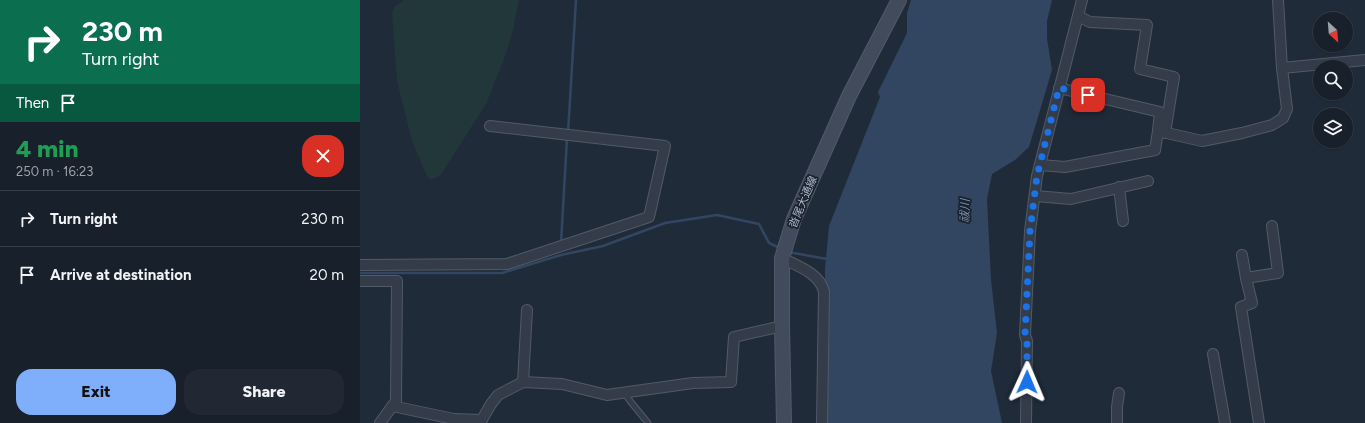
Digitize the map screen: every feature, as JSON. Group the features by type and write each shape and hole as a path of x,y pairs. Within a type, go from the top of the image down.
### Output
{"main road":[{"name":"沓尾大通線","path":"784,423 782,258 794,219 849,96 899,0"}],"street":[{"path":"1026,423 1027,340 1025,335 1030,231 1040,165 1082,0"},
{"path":"1161,132 1202,141 1272,125 1283,118 1288,109 1282,68 1278,0"},
{"path":"1040,165 1066,167 1155,150 1161,132 1174,77 1140,70 1147,25 1090,22 1078,16"},
{"path":"1282,68 1365,60"},
{"path":"1059,88 1160,112 1161,132"},
{"path":"360,265 507,264 650,217 665,146 490,126"},
{"path":"1035,196 1071,198 1148,181"},
{"path":"1119,187 1123,221"},
{"path":"1246,278 1278,273 1272,226"},
{"path":"1242,255 1252,303 1241,307 1259,423"},
{"path":"782,258 811,274 820,281 823,286 824,381 822,423"},
{"path":"380,423 396,401 396,265"},
{"path":"360,281 396,281"},
{"path":"523,382 527,310"},
{"path":"392,406 454,419 480,421 498,395 523,382 562,384 607,395 693,383 731,382 734,337 782,326"},
{"path":"1213,354 1225,423"},
{"path":"1117,423 1119,393"}],"lane":[{"path":"624,392 648,423"}],"green space":[{"path":"404,0 519,0 512,34 504,59 486,104 440,176 431,180 427,176 412,141 397,81 392,13 395,6"}],"water":[{"name":"祓川","path":"911,0 1052,0 1047,21 1047,39 1052,70 1029,147 1015,160 992,174 987,199 991,280 997,333 991,371 1002,423 826,423 825,269 829,226 880,97 878,92 907,33 907,13"}],"waterway":[{"path":"568,133 576,0"},
{"path":"561,243 567,138"},
{"path":"360,273 502,273 561,255 603,246 665,223 717,215 759,224 769,243 780,248"},
{"path":"788,252 828,258"}],"route":[{"path":"1027,382 1027,340 1025,335 1030,231 1037,176 1059,88 1088,95"}]}
